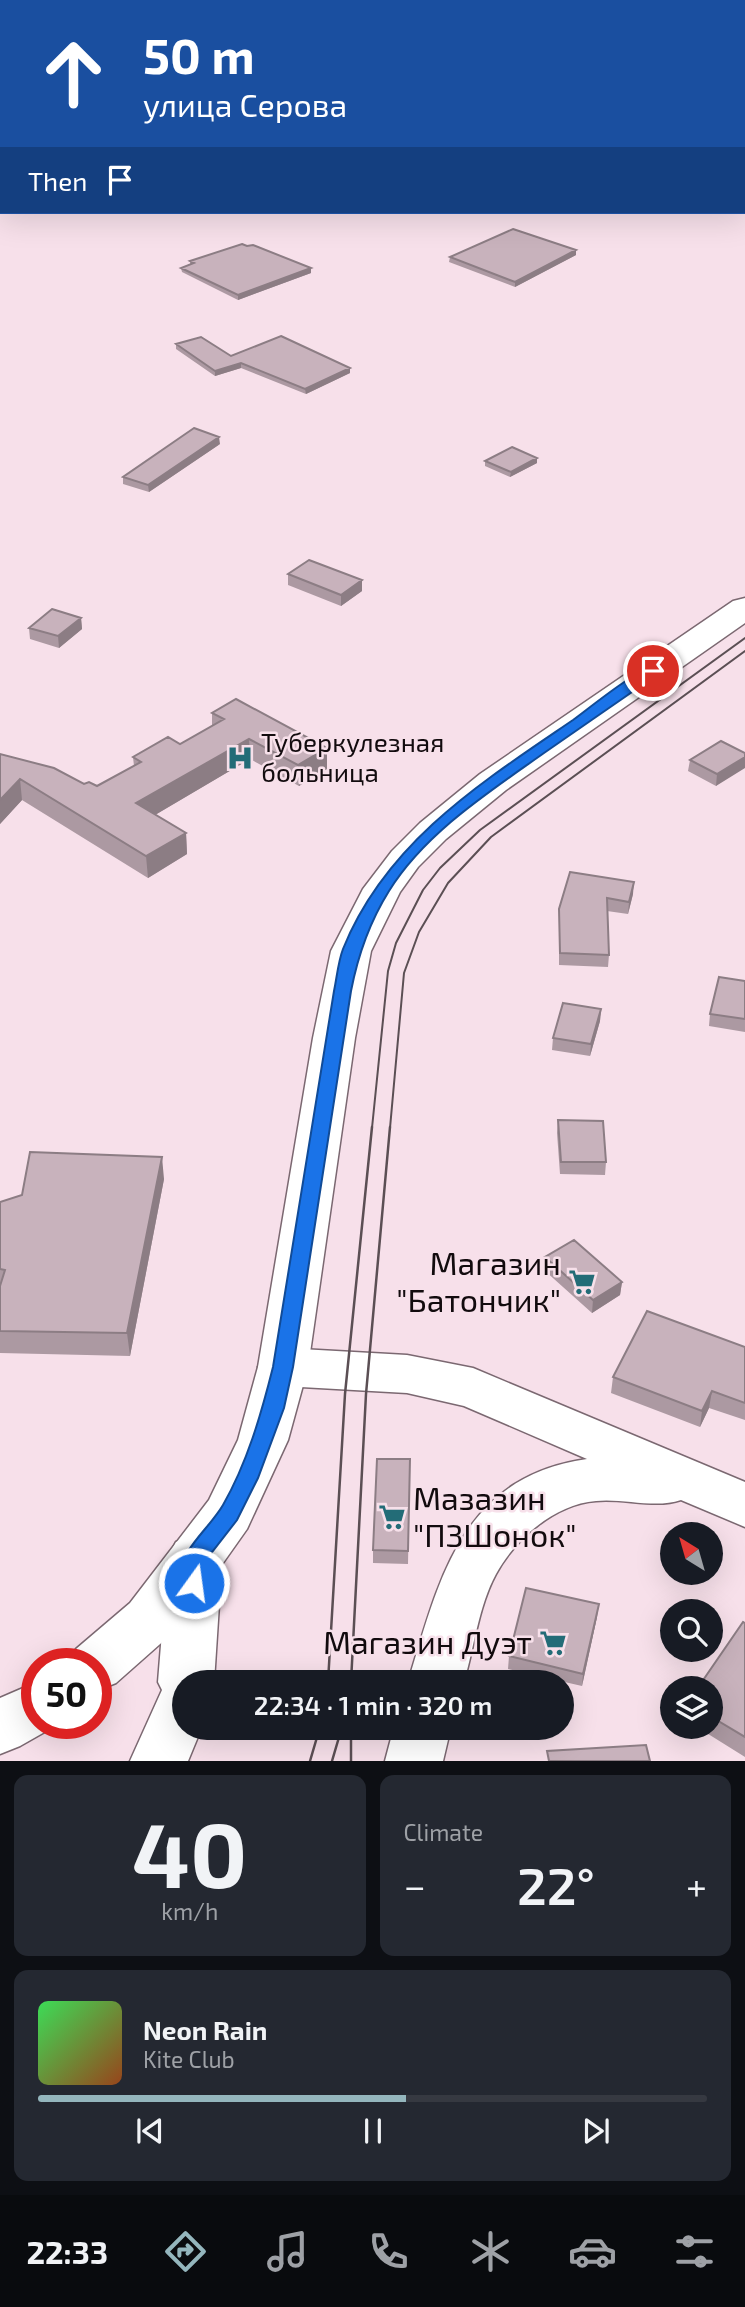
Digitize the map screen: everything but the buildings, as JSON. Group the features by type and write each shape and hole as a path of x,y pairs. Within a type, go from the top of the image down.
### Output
{"main road":[{"path":"112,1652 149,1620 229,1514 248,1478 274,1408 283,1367 342,991 351,951 382,889 405,859 433,831 493,782 745,608"},
{"path":"283,1367 407,1374 473,1388 727,1496"},
{"path":"440,1670 462,1594 479,1553 509,1521 528,1507 569,1484 625,1477 727,1496"},
{"path":"187,1670 195,1558"},
{"path":"0,1728 21,1716"},
{"path":"159,1761 172,1730"},
{"path":"414,1761 420,1740"}],"tram line":[{"path":"372,1128 388,971 396,943 423,890 440,868 480,830 745,638"},
{"path":"390,1128 404,973 419,932 448,883 491,837 745,651"},
{"path":"329,1670 345,1394 372,1127"},
{"path":"352,1670 366,1394 390,1127"},
{"path":"310,1761 316,1740"},
{"path":"332,1761 338,1740"},
{"path":"351,1740 351,1761"}],"place":[{"name":"Туберкулезная больница","path":"240,758"},
{"name":"Магазин \"Батончик\"","path":"582,1282"},
{"name":"Мазазин \"ПЗШонок\"","path":"392,1517"},
{"name":"Магазин Дуэт","path":"553,1643"}],"route":[{"path":"194,1583 195,1558 229,1514 248,1478 274,1408 283,1367 342,991 351,951 366,920 382,889 405,859 433,831 493,782 653,671"}]}
